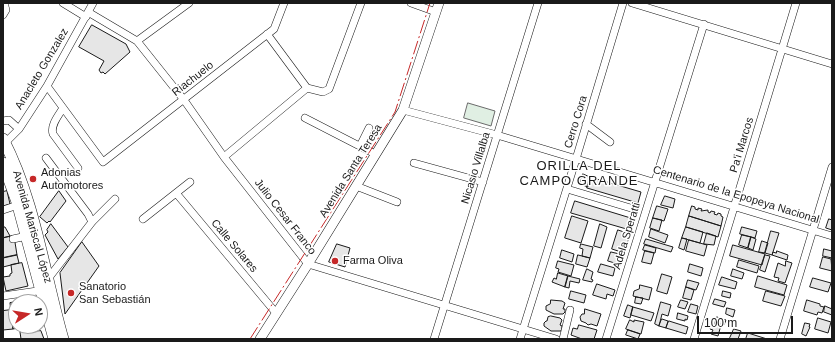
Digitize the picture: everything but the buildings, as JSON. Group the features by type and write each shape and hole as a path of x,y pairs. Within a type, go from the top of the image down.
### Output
{"highway":[{"name":"Avenida Mariscal López","path":"4,142 21,182 35,229 54,339"},
{"name":"Avenida Mariscal López","path":"3,163 7,184 18,205 27,236 46,286 63,339"}],"main road":[{"name":"Avenida Santa Teresa","path":"260,339 403,110 439,3"}],"street":[{"path":"3,15 6,10 4,3"},
{"name":"Julio Cesar Franco","path":"63,3 137,41 184,100 224,156 308,264 556,339"},
{"name":"Anacleto Gonzalez","path":"4,142 19,129 48,86 93,3"},
{"path":"137,41 189,3"},
{"name":"Riachuelo","path":"63,108 103,162 274,30 284,3"},
{"path":"268,34 307,88 324,92 329,89 361,3"},
{"path":"411,3 436,12"},
{"name":"Nicasio Villalba","path":"434,339 538,3"},
{"name":"Cerro Cora","path":"520,339 623,3"},
{"path":"632,3 832,64"},
{"name":"Pa'i Marcos","path":"694,339 796,3"},
{"name":"Adela Speratti","path":"606,339 704,24"},
{"path":"48,86 63,108 52,126 53,134 78,168"},
{"path":"224,156 307,88"},
{"name":"Centenario de la Epopeya Nacional","path":"403,110 497,135 832,236"},
{"path":"305,118 375,154"},
{"path":"3,121 9,120 19,129"},
{"path":"586,124 610,142"},
{"path":"360,146 369,128"},
{"path":"46,158 88,214 92,222"},
{"path":"414,163 483,182"},
{"path":"780,339 832,167"},
{"path":"143,219 190,182"},
{"path":"356,186 396,202"},
{"path":"567,189 634,208"},
{"name":"Calle Solares","path":"176,193 276,313"},
{"path":"3,296 46,286 92,222 115,199"},
{"path":"3,210 18,205"},
{"path":"13,239 27,236"},
{"path":"563,339 570,310"}],"green space":[{"path":"468,103 495,111 491,126 464,118"}],"power":[{"path":"250,339 395,112 430,3"}],"place":[{"name":"Adonias Automotores","path":"33,179"},
{"name":"Farma Oliva","path":"335,261"},
{"name":"Sanatorio San Sebastián","path":"71,293"}],"district":[{"name":"ORILLA DEL CAMPO GRANDE","path":"579,174"}]}
